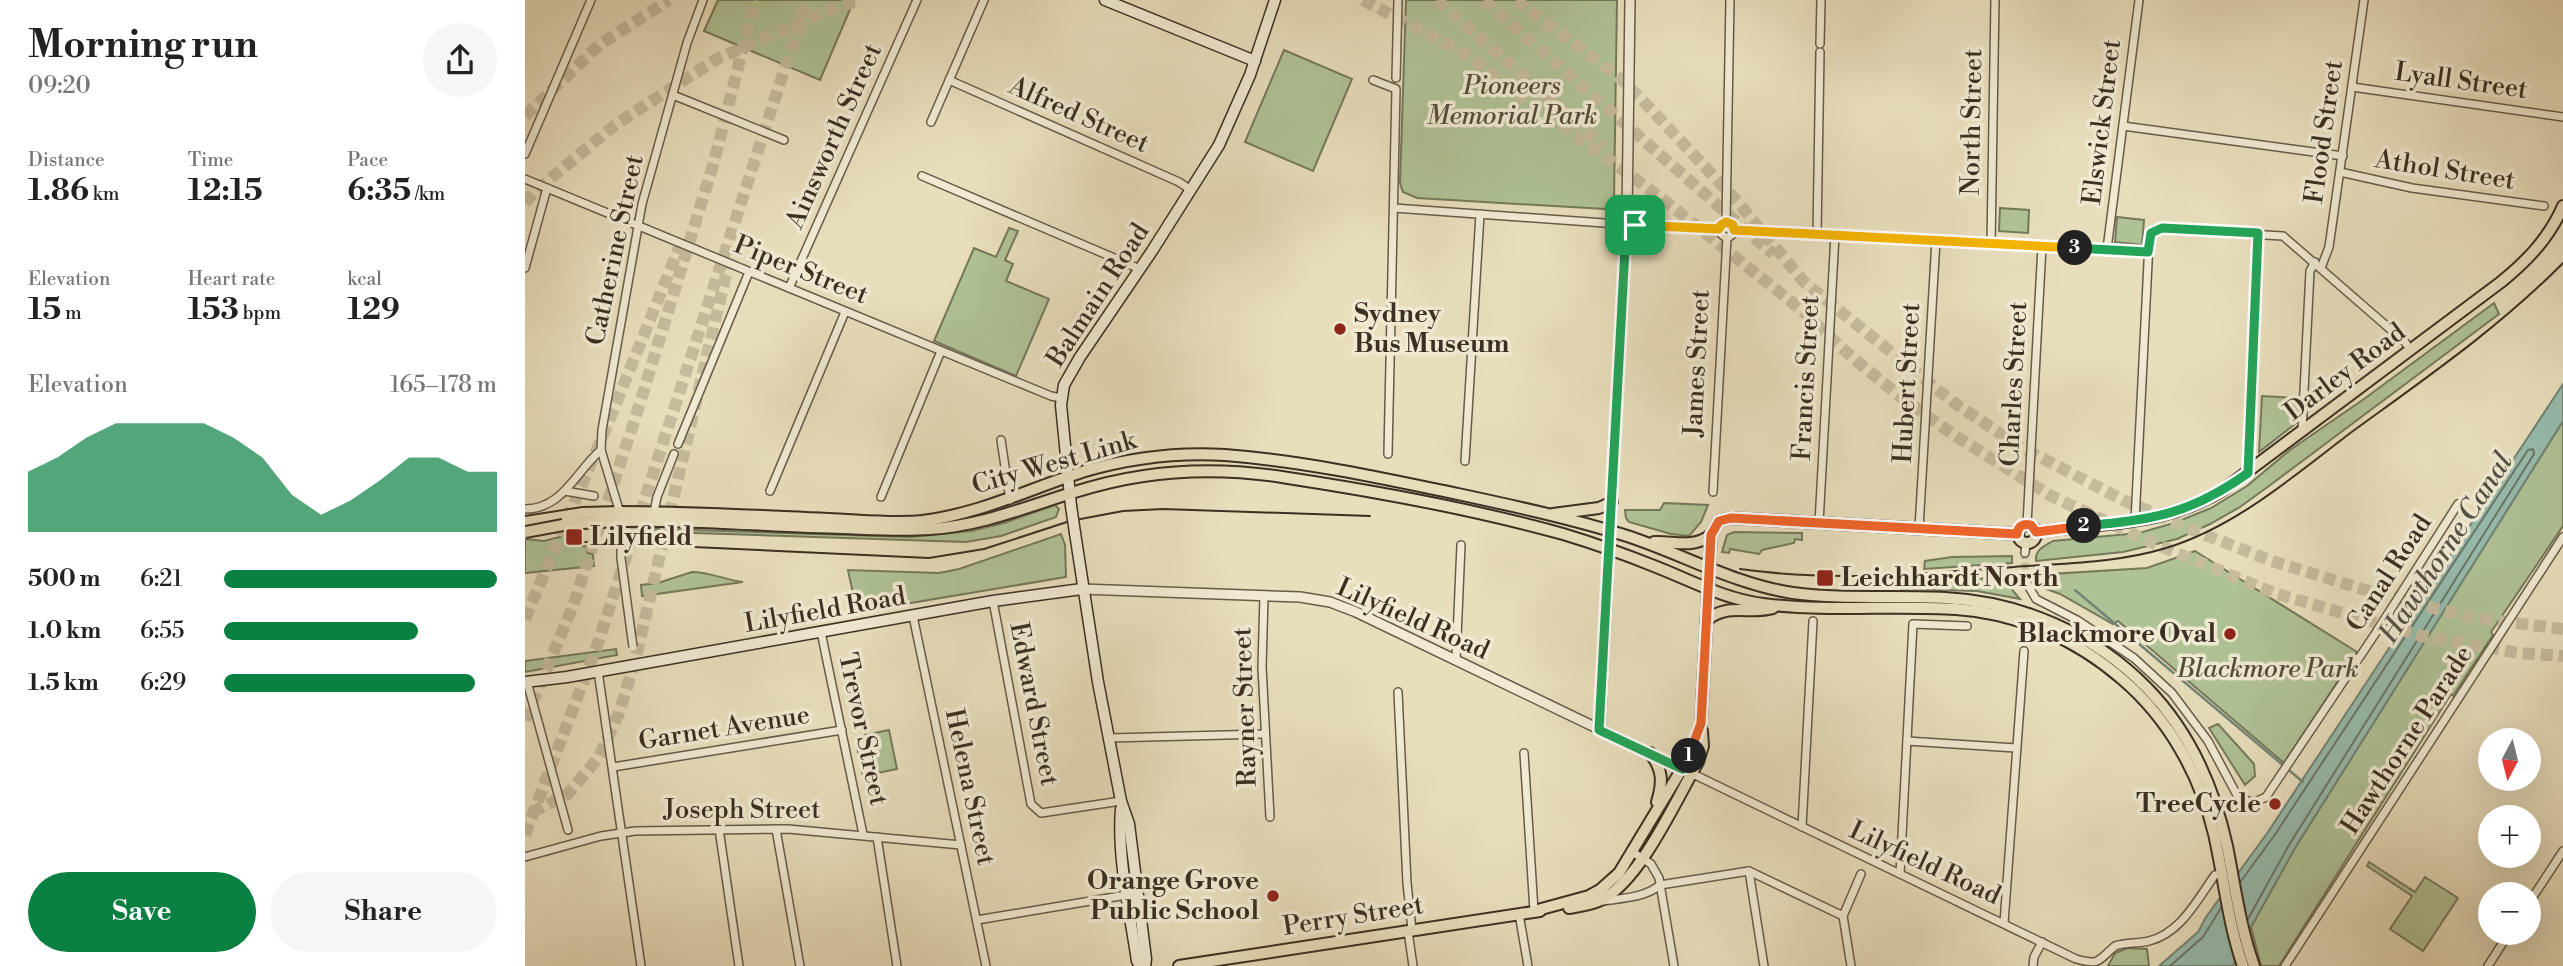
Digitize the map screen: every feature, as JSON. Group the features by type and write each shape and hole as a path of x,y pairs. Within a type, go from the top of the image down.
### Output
{"main road":[{"path":"1105,0 1255,61"},
{"name":"Balmain Road","path":"1142,966 1146,960 1133,894 1129,824 1121,802 1082,589 1067,478 1061,398 1064,385 1080,357 1219,145 1255,61 1275,0"},
{"name":"Darley Road","path":"2032,528 2156,518 2211,497 2248,473 2523,264 2549,234 2563,206"},
{"name":"City West Link","path":"525,522 583,513 620,521 654,512 906,522 948,516 1010,499 1102,467 1140,459 1191,455 1231,456 1396,481 1550,514 1611,531 1762,587 1793,593 1942,597 1998,604 2027,612 2079,636 2126,668 2166,709 2183,734 2210,786 2227,847 2242,927 2253,966"},
{"name":"City West Link","path":"525,532 563,525 620,521 926,530 985,522 1069,494 1143,475 1190,470 1237,471 1286,477 1441,505 1562,534 1738,599 1779,606"},
{"path":"1550,514 1599,508 1612,502"},
{"path":"1654,811 1701,756 1711,535 1719,521 1731,518 2017,534"},
{"path":"2021,526 2032,528 2033,540 2025,548 2017,534 2021,526"},
{"path":"1648,544 1657,541 1690,544 1711,535"},
{"name":"Lilyfield Road","path":"526,682 993,601 1082,589"},
{"path":"1706,621 1724,610 1761,612 1779,606 1961,609 2024,623 2079,647 2126,682 2147,702 2170,733 2195,776 2219,859 2233,935 2243,966"},
{"path":"1650,753 1660,768 1662,778 1654,811"},
{"name":"Perry Street","path":"1534,911 1566,909 1599,902 1622,886 1643,857 1687,771"},
{"name":"Perry Street","path":"1179,966 1217,963 1519,914 1579,899 1600,890 1619,873 1654,811"}],"street":[{"path":"525,153 591,0"},
{"path":"693,0 702,2"},
{"name":"Ainsworth Street","path":"789,288 917,0"},
{"path":"931,122 984,0"},
{"path":"1396,78 1398,0"},
{"path":"1599,730 1626,226 1619,218 1626,214 1630,0"},
{"path":"1726,222 1730,0"},
{"path":"1817,234 1821,0"},
{"name":"North Street","path":"1991,244 1995,0"},
{"name":"Elswick Street","path":"2107,249 2139,0"},
{"path":"2355,0 2364,1"},
{"name":"Flood Street","path":"2302,432 2310,271 2318,265 2329,247 2364,1"},
{"name":"Catherine Street","path":"635,664 621,558 620,521 601,450 602,430 637,226 690,34 702,2"},
{"name":"Alfred Street","path":"949,80 1179,182 1191,190"},
{"path":"1373,80 1396,89 1388,454"},
{"name":"Lyall Street","path":"2352,87 2563,117"},
{"path":"673,95 785,140"},
{"path":"2123,126 2343,156"},
{"name":"Athol Street","path":"2340,172 2412,188 2544,206"},
{"path":"922,176 1140,269"},
{"name":"Piper Street","path":"525,179 1051,397 1061,398"},
{"path":"525,268 547,188"},
{"path":"1394,208 1626,226 1719,229"},
{"path":"1465,461 1481,214"},
{"path":"1719,229 1726,222"},
{"path":"1719,229 1720,234 1727,237 1733,234 1733,225 1726,222"},
{"path":"2135,521 2151,233 2162,228 2285,237 2405,342 2411,351"},
{"path":"1734,230 2148,252"},
{"path":"2248,473 2258,233"},
{"name":"Francis Street","path":"1819,523 1835,235"},
{"name":"James Street","path":"1713,492 1727,237"},
{"name":"Hubert Street","path":"1919,528 1935,240"},
{"name":"Charles Street","path":"2032,528 2042,246"},
{"path":"678,444 749,272"},
{"path":"770,491 845,312"},
{"path":"881,497 941,351"},
{"path":"1001,440 1010,499"},
{"path":"525,509 542,507 565,491 601,450"},
{"path":"654,512 674,454"},
{"path":"565,491 594,496"},
{"name":"Canal Road","path":"2025,580 2036,599 2077,620 2134,657 2172,693 2208,741 2238,797 2248,803 2257,803 2266,797 2458,504"},
{"name":"Hawthorne Parade","path":"2285,966 2563,537"},
{"path":"1456,660 1461,545"},
{"name":"Lilyfield Road","path":"1082,589 1300,597 1330,602 1356,612 2084,962 2101,962 2115,946 2149,941 2174,928 2215,876"},
{"name":"Rayner Street","path":"1264,596 1262,669 1270,817"},
{"name":"Edward Street","path":"993,601 1031,804 1041,813 1121,802"},
{"name":"Helena Street","path":"913,616 986,966"},
{"path":"1802,827 1813,621"},
{"path":"1900,874 1913,624 1967,626"},
{"name":"Trevor Street","path":"821,632 863,834"},
{"path":"2004,923 2024,651"},
{"path":"598,671 641,966"},
{"path":"526,682 568,830"},
{"path":"1398,692 1413,966"},
{"name":"Garnet Avenue","path":"613,767 842,730"},
{"path":"1109,738 1265,734"},
{"path":"1907,741 2016,748"},
{"path":"1524,753 1534,911"},
{"path":"719,829 739,966"},
{"name":"Joseph Street","path":"525,857 621,832 719,829 863,834 961,845"},
{"path":"776,829 800,966"},
{"path":"877,837 897,966"},
{"path":"1631,851 1651,864 1661,885 1674,966"},
{"path":"2541,885 2563,852"},
{"path":"1749,872 1844,912"},
{"path":"1749,872 1764,966"},
{"name":"Perry Street","path":"1599,902 1634,897 1652,892 1661,885 1749,872"},
{"path":"1851,966 1844,912 1861,874"},
{"path":"977,920 1133,894"},
{"path":"1519,914 1528,966"},
{"path":"2033,966 2034,957 2042,942"},
{"path":"2488,966 2501,945"}],"green space":[{"path":"718,0 854,0 820,80 704,31"},
{"name":"Pioneers Memorial Park","path":"1406,0 1617,0 1614,200 1605,209 1417,198 1403,192 1400,183"},
{"path":"1284,50 1352,79 1313,171 1245,142"},
{"path":"2000,208 2029,210 2028,233 1999,231"},
{"path":"2117,217 2144,220 2142,245 2115,242"},
{"path":"1009,228 1018,231 1005,260 1013,264 1006,281 1049,299 1016,376 934,341 974,248 996,257"},
{"path":"2494,303 2499,314 2269,486 2210,524 2177,539 2123,552 2036,561 2039,551 2053,541 2139,533 2211,508 2247,486 2290,450"},
{"path":"2262,396 2299,398 2299,421 2259,452"},
{"path":"2563,421 2563,526 2491,632 2493,635 2453,696 2451,694 2279,966 2261,966 2251,927 2295,848"},
{"path":"1664,503 1708,505 1701,522 1689,536 1671,534 1629,522 1626,518 1625,510 1660,510"},
{"path":"1055,505 1059,509 1056,517 1001,536 966,542 632,531 632,528 911,537 971,531 1004,523"},
{"path":"583,531 582,546 590,547 586,550 593,554 594,566 525,573 525,539 544,541"},
{"path":"1734,532 1802,533 1802,540 1795,539 1794,543 1762,550 1759,554 1730,549 1729,553 1722,552 1727,535"},
{"path":"1061,534 1065,545 1066,577 857,612 848,570 939,573 959,569"},
{"name":"Blackmore Park","path":"2195,551 2357,652 2284,763 2118,621 2113,624 2060,594 2038,586 2034,575 2147,568"},
{"path":"2012,556 2012,563 1924,569 1925,561 1952,557"},
{"path":"692,572 743,582 642,596 641,585 658,583"},
{"path":"2008,576 2008,585 2020,599 1977,591 1901,589 1901,586"},
{"path":"616,649 617,655 525,672 525,661"},
{"path":"2218,724 2254,764 2255,776 2245,785 2209,728"},
{"path":"889,730 897,769 863,776 855,737"},
{"path":"2369,862 2415,892 2425,877 2458,898 2423,951 2390,929 2412,896 2367,866"},
{"path":"2128,948 2147,949 2149,966 2108,966 2115,953"}],"water":[{"name":"Hawthorne Canal","path":"2563,384 2563,421 2295,848 2251,927 2233,966 2159,966 2198,932 2268,832"}],"waterway":[{"path":"2075,590 2303,782"}],"tunnel":[{"path":"525,116 599,45 669,0"},
{"path":"525,720 573,606 635,419 714,162 755,0"},
{"path":"525,835 598,643 807,0"},
{"path":"525,203 533,193 615,125 715,60 831,9 860,0"},
{"path":"1363,0 1462,52 1664,200 1799,308 1854,359 1902,398 1957,437 2051,496 2153,543 2274,593 2422,636 2519,653 2563,656"},
{"path":"1437,0 1603,146"},
{"path":"1484,0 1773,254"},
{"path":"1516,0 1620,78 1736,200 1804,282 1953,402 2017,445 2123,500 2272,561 2362,589 2475,618 2563,629"},
{"path":"525,619 681,243"},
{"path":"532,812 568,794 599,757 619,713 635,661 729,262"},
{"path":"2025,553 2025,580"}],"tram line":[{"path":"1740,569 1843,576 1945,572 2110,560 2147,553 2192,539 2264,498 2435,371 2514,309 2563,263"},
{"path":"585,542 929,558 984,549 1070,521 1123,511 1163,509 1370,516"}],"place":[{"name":"Sydney Bus Museum","path":"1340,329"},
{"name":"Lilyfield","path":"574,537"},
{"name":"Leichhardt North","path":"1825,578"},
{"name":"Blackmore Oval","path":"2230,634"},
{"name":"TreeCycle","path":"2275,804"},
{"name":"Orange Grove Public School","path":"1273,896"}],"route":[{"path":"1729,222 1734,230 2148,252 2151,233 2158,228 2258,233 2248,473 2211,497 2167,515 2146,520 2036,532 2031,525 2024,524 2017,534 1731,518 1716,523 1711,535 1701,723 1692,752 1682,769 1599,730 1626,230 1635,225 1719,229 1721,225 1729,222"}]}
